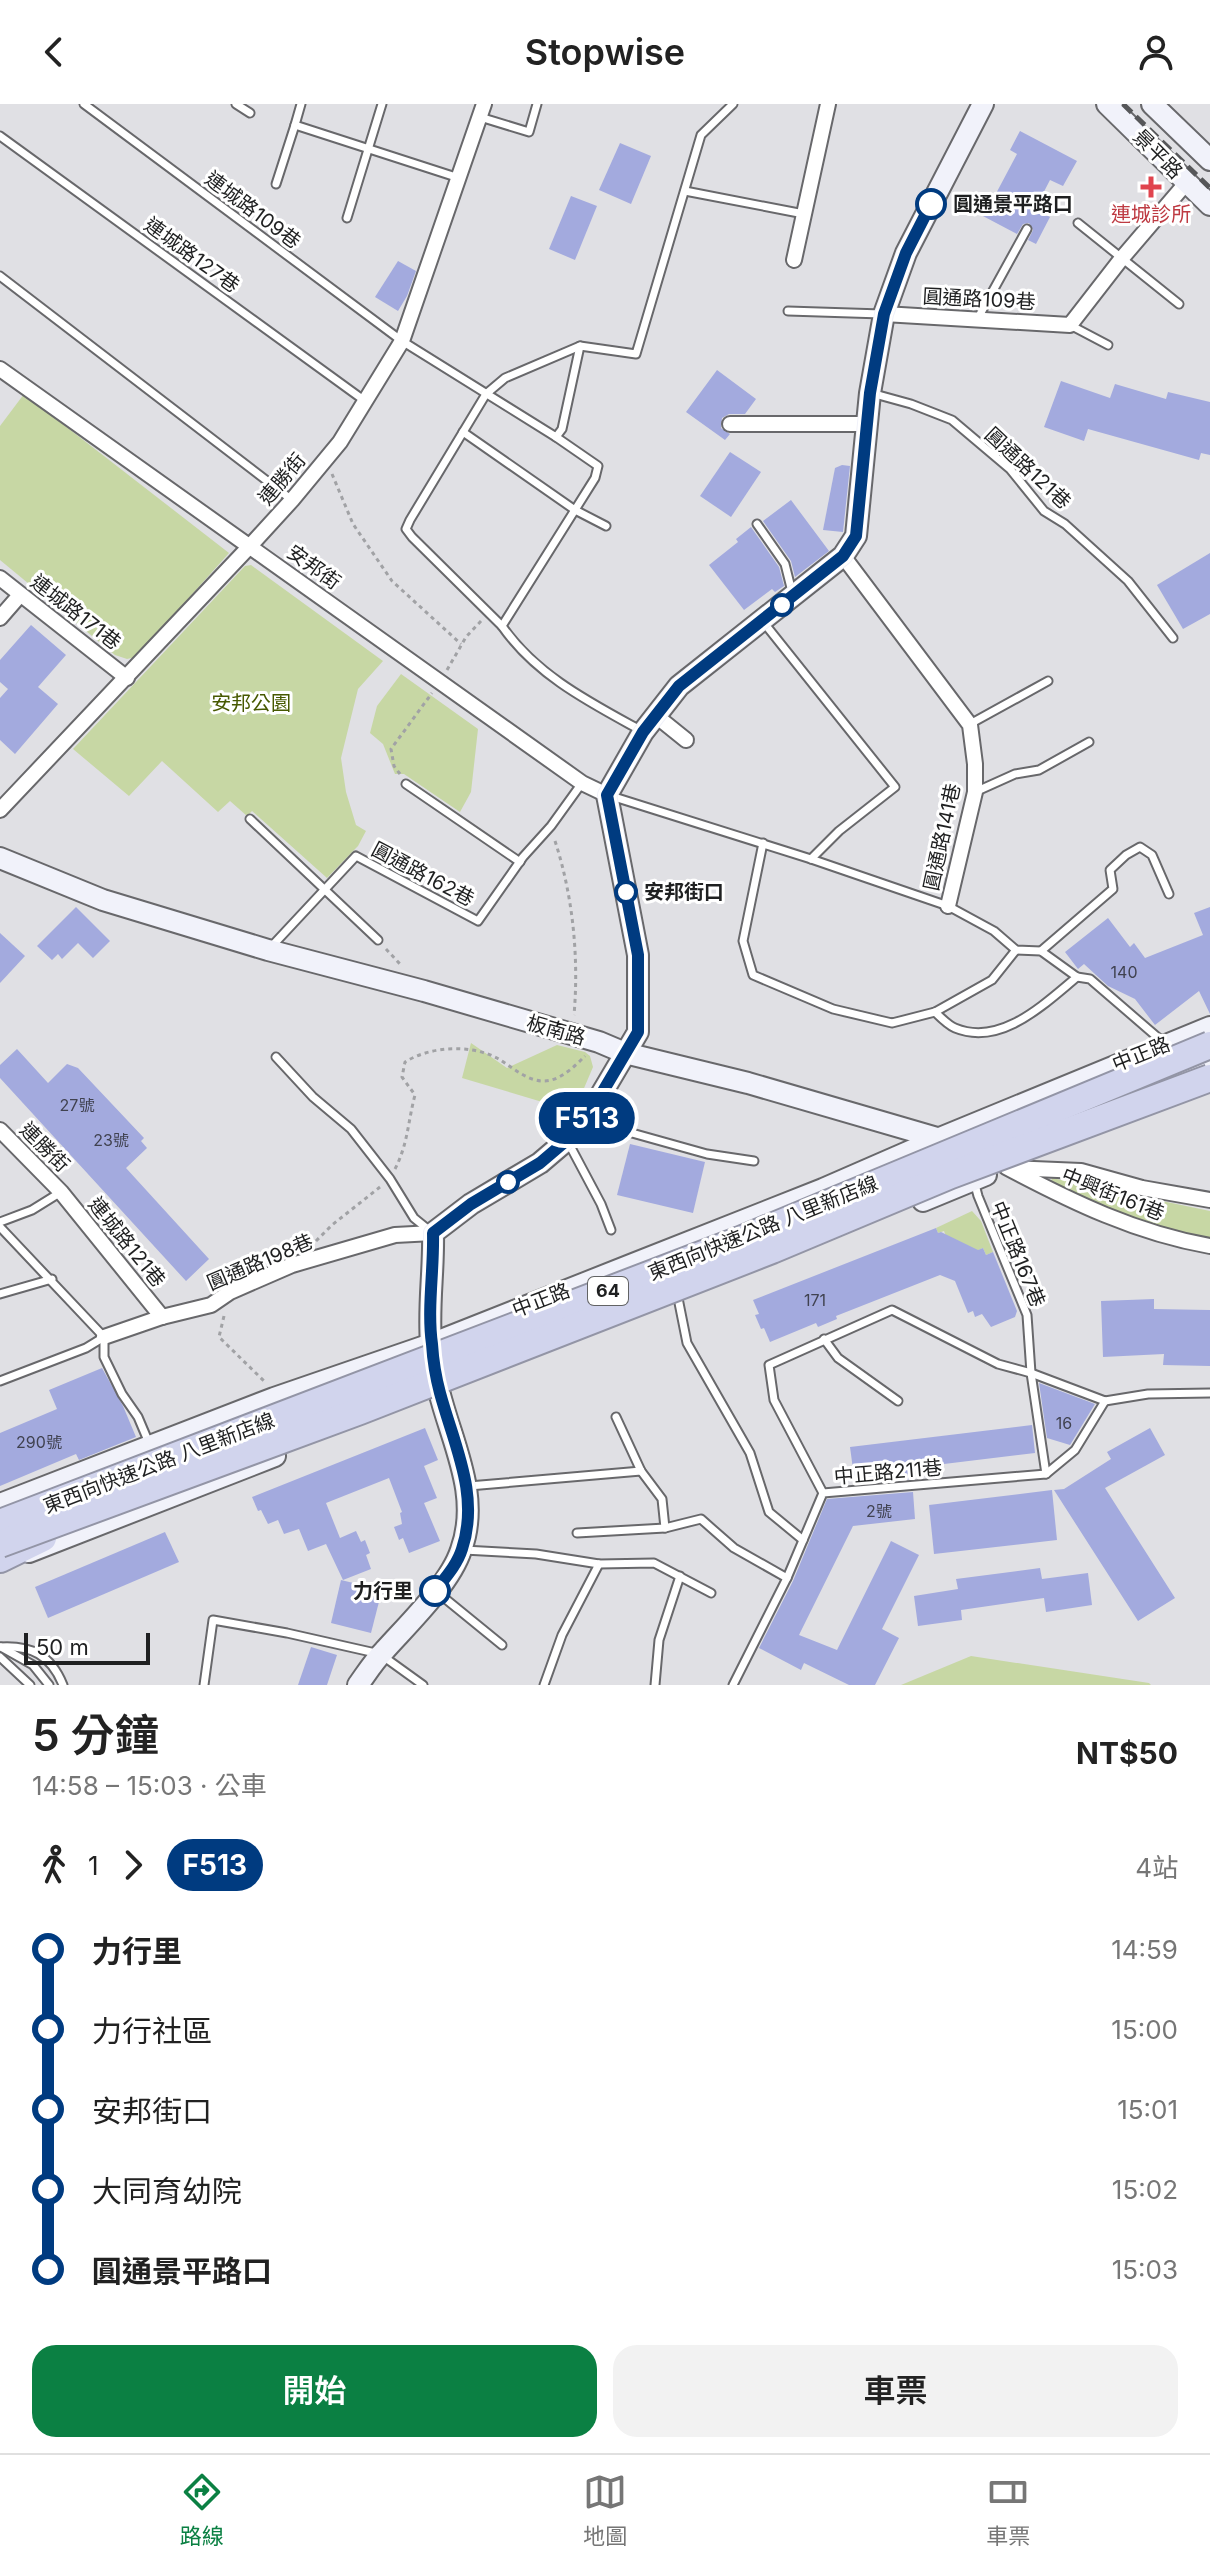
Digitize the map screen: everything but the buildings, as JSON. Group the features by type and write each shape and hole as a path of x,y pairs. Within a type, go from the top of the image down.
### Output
{"highway":[{"name":"東西向快速公路 八里新店線","path":"0,1523 740,1240 1210,1045"},
{"name":"東西向快速公路 八里新店線","path":"0,1544 360,1411 772,1250 951,1175 1210,1078"},
{"path":"0,1562 111,1504"}],"main road":[{"path":"358,1685 380,1654 451,1571 462,1550 468,1518 467,1486 457,1443 439,1391 431,1344 433,1233 471,1204 540,1163 567,1140 586,1120 638,1032 638,955 607,795 649,724 679,686 843,556 856,536 870,393 884,314 906,253 983,104"},
{"name":"景平路","path":"1107,104 1210,205"},
{"name":"景平路","path":"1158,106 1210,160"},
{"name":"板南路","path":"0,858 103,900 268,950 599,1042 625,1053 748,1083 940,1138 1006,1167"},
{"name":"中正路","path":"0,1504 274,1398 431,1344 823,1189 1210,1027"},
{"name":"中正路","path":"0,1533 369,1399 436,1369 833,1214 974,1154 1210,1063"},
{"path":"0,1562 1006,1167 1210,1090"}],"street":[{"path":"794,260 828,104"},
{"name":"連勝街","path":"0,810 250,546 340,442 402,341 482,110"},
{"path":"1070,325 1187,182"},
{"name":"圓通路109巷","path":"884,314 1070,325"},
{"name":"安邦街","path":"0,369 582,783 607,795"},
{"path":"730,424 867,424"},
{"name":"圓通路141巷","path":"843,556 970,725 975,792 948,906"},
{"name":"連城路171巷","path":"0,578 127,678"},
{"path":"0,618 20,595"},
{"path":"649,724 686,740"},
{"name":"連勝街","path":"0,1130 61,1192"},
{"name":"板南路","path":"1006,1167 1081,1171 1142,1188 1210,1200"},
{"name":"中興街161巷","path":"1006,1167 1071,1202 1122,1224 1210,1246"},
{"name":"連城路121巷","path":"61,1192 162,1317"},
{"name":"圓通路198巷","path":"104,1337 162,1317 211,1305 230,1292 292,1265 395,1235 433,1233"}],"lane":[{"name":"連城路109巷","path":"84,104 402,341 598,466 595,478 575,510"},
{"path":"236,104 250,113"},
{"path":"276,184 301,104"},
{"path":"347,218 382,104"},
{"path":"482,110 529,132 537,104"},
{"path":"649,724 575,695 518,649 502,626 406,529 486,394 505,378 580,346 636,354 701,135 733,104"},
{"path":"295,125 459,178"},
{"name":"連城路127巷","path":"0,136 365,401"},
{"path":"685,191 804,214"},
{"path":"1078,223 1179,304"},
{"path":"977,320 1027,229"},
{"path":"0,276 292,500"},
{"path":"788,311 884,314"},
{"path":"1070,325 1108,345"},
{"path":"556,437 562,429 580,346"},
{"name":"圓通路121巷","path":"870,393 952,420 1010,469 1044,511 1065,524 1128,581 1173,638"},
{"path":"463,432 575,510 606,526"},
{"path":"502,626 575,510"},
{"path":"757,524 785,564 793,597"},
{"path":"762,621 895,787 839,831 811,859"},
{"path":"970,725 1048,681"},
{"path":"975,792 1015,774 1039,770 1089,742"},
{"name":"圓通路162巷","path":"268,950 356,856 478,921 582,783"},
{"path":"406,784 520,862"},
{"path":"607,795 763,843 948,906"},
{"path":"250,819 378,940"},
{"path":"763,843 743,941 753,975 833,1009 892,1023 935,1012 992,980 1016,950 1041,951 1077,977 1090,979 1165,1044"},
{"path":"1041,951 1113,889 1110,870 1140,847 1152,855 1169,894"},
{"name":"圓通路141巷","path":"948,906 994,931 1016,950"},
{"path":"935,1012 952,1028 983,1035 1028,1016 1077,977"},
{"path":"276,1057 313,1097 351,1129 390,1179 414,1218 433,1233"},
{"path":"586,1120 707,1154 754,1161"},
{"path":"567,1140 601,1204 611,1230"},
{"name":"中正路167巷","path":"974,1154 974,1180 978,1196 1027,1315 1031,1373 1046,1474"},
{"path":"61,1192 0,1225 104,1337 104,1357 122,1394 138,1417 149,1445"},
{"path":"0,1294 52,1279"},
{"path":"678,1298 687,1343 750,1453 769,1512 803,1540"},
{"path":"823,1493 774,1400 769,1365 892,1310 998,1364 1105,1401 1148,1394 1210,1393"},
{"path":"0,1381 86,1348 104,1337"},
{"path":"824,1339 838,1358 898,1401"},
{"path":"1046,1474 1075,1450 1105,1401"},
{"path":"616,1417 641,1471 662,1499 665,1528"},
{"path":"467,1486 641,1471"},
{"name":"中正路211巷","path":"733,1685 787,1578 823,1493 1046,1474"},
{"path":"577,1533 665,1528 701,1519 734,1548 787,1578"},
{"path":"462,1550 536,1554 599,1564 654,1563 711,1593"},
{"path":"544,1685 562,1635 599,1564"},
{"path":"655,1685 659,1640 680,1576"},
{"path":"435,1591 502,1645"},
{"path":"204,1685 213,1620 380,1654 423,1685"},
{"path":"0,1647 17,1646 37,1651 55,1669 63,1685"},
{"path":"0,1647 33,1665 49,1685"},
{"path":"0,1657 30,1685"}],"path":[{"path":"326,459 353,524 392,581 461,644"},
{"path":"406,784 394,766 391,749 440,682 461,644 488,613"},
{"path":"551,826 564,869 572,919 577,985 573,1035"},
{"path":"292,1265 332,1225 390,1179 408,1137 408,1122 415,1095 402,1077 405,1062 430,1051 473,1049 496,1058 516,1072 543,1081 569,1072 599,1042"},
{"path":"230,1292 219,1337 260,1375 274,1398"}],"green space":[{"path":"24,394 229,553 136,657 127,659 115,655 0,560 0,426"},
{"name":"安邦公園","path":"251,565 383,661 358,689 341,758 346,792 356,825 366,831 358,846 327,878 252,811 247,816 230,801 218,812 162,761 129,796 73,749 245,566"},
{"path":"401,674 478,729 471,792 460,812 404,774 395,774 383,744 370,733 377,706"},
{"path":"471,1043 507,1068 557,1045 585,1052 590,1056 593,1067 579,1100 569,1110 462,1078"},
{"path":"1052,1178 1210,1211 1210,1238 1152,1226 1053,1187 1050,1184"},
{"path":"972,1211 981,1221 993,1252 986,1255 983,1248 974,1252 948,1241 944,1231 938,1233 936,1228"},
{"path":"971,1656 1149,1683 1151,1685 901,1685"}],"railway":[{"path":"1123,104 1210,188"}],"bus line":[{"name":"F513","path":"435,1591 462,1550 468,1518 467,1486 457,1443 439,1391 431,1344 433,1233 471,1204 540,1163 567,1140 586,1120 638,1032 638,955 607,795 643,732 679,686 843,556 856,536 870,393 884,314 906,253 931,204"}],"place":[{"name":"連城診所","path":"1151,187"},
{"name":"圓通景平路口","path":"931,204"},
{"name":"安邦街口","path":"626,892"},
{"name":"力行里","path":"435,1591"}]}
